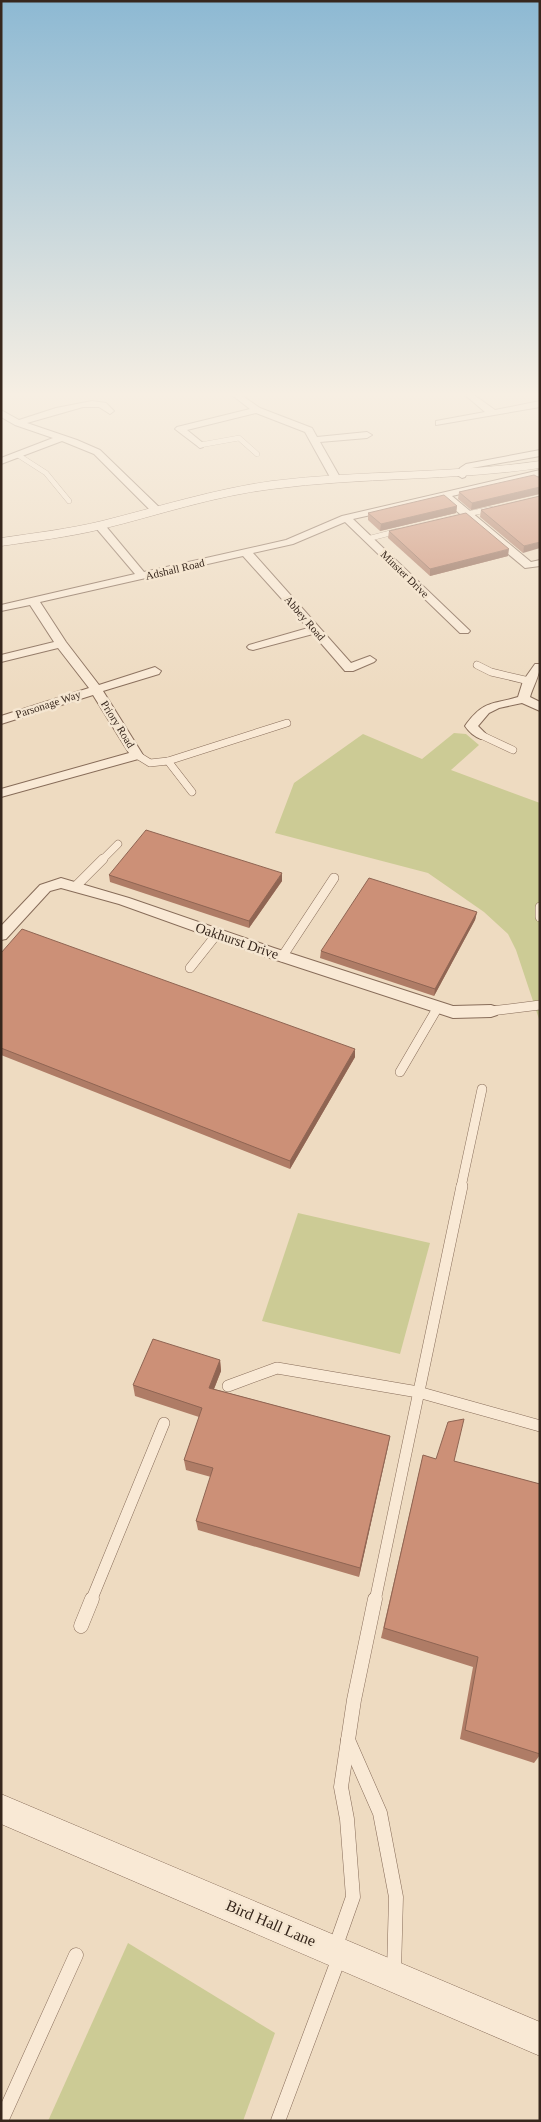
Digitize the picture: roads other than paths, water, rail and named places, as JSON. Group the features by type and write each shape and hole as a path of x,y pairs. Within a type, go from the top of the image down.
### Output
{"street":[{"path":"140,494 156,510"},
{"path":"1,542 100,526 224,494"},
{"name":"Adshall Road","path":"1,608 34,602 289,542 346,518 447,494"},
{"path":"444,495 462,515 529,566 540,563"},
{"name":"Minster Drive","path":"346,518 464,631"},
{"path":"100,526 142,576"},
{"name":"Abbey Road","path":"246,552 349,668 370,660"},
{"name":"Priory Road","path":"1,793 137,755 96,689 61,644 34,602"},
{"path":"253,646 314,630"},
{"path":"1,659 61,644"},
{"name":"Parsonage Way","path":"1,720 155,671"},
{"path":"481,735 471,726 477,718 494,705 516,702 523,699 536,672"},
{"path":"523,699 540,707"},
{"name":"Oakhurst Drive","path":"1,935 45,888 61,883 76,886 282,957 453,1012 492,1011"},
{"name":"Bird Hall Lane","path":"1,1809 338,1951 540,2039"}],"lane":[{"path":"63,494 69,501"},
{"path":"462,515 494,508"},
{"path":"367,539 403,530"},
{"path":"478,665 491,672 536,672"},
{"path":"137,755 150,763 168,761 287,723"},
{"path":"481,735 513,750"},
{"path":"168,761 192,792"},
{"path":"76,886 118,844"},
{"path":"282,957 334,878"},
{"path":"540,907 540,917"},
{"path":"190,968 217,934"},
{"path":"492,1011 540,1005"},
{"path":"400,1072 438,1007"},
{"path":"278,2121 338,1951 353,1897 347,1819 341,1787 347,1740 482,1089"},
{"path":"228,1386 277,1368 418,1392 540,1426"},
{"path":"81,1626 164,1422"},
{"path":"347,1740 380,1813 396,1897 394,1975"},
{"path":"1,2121 76,1955"}]}
